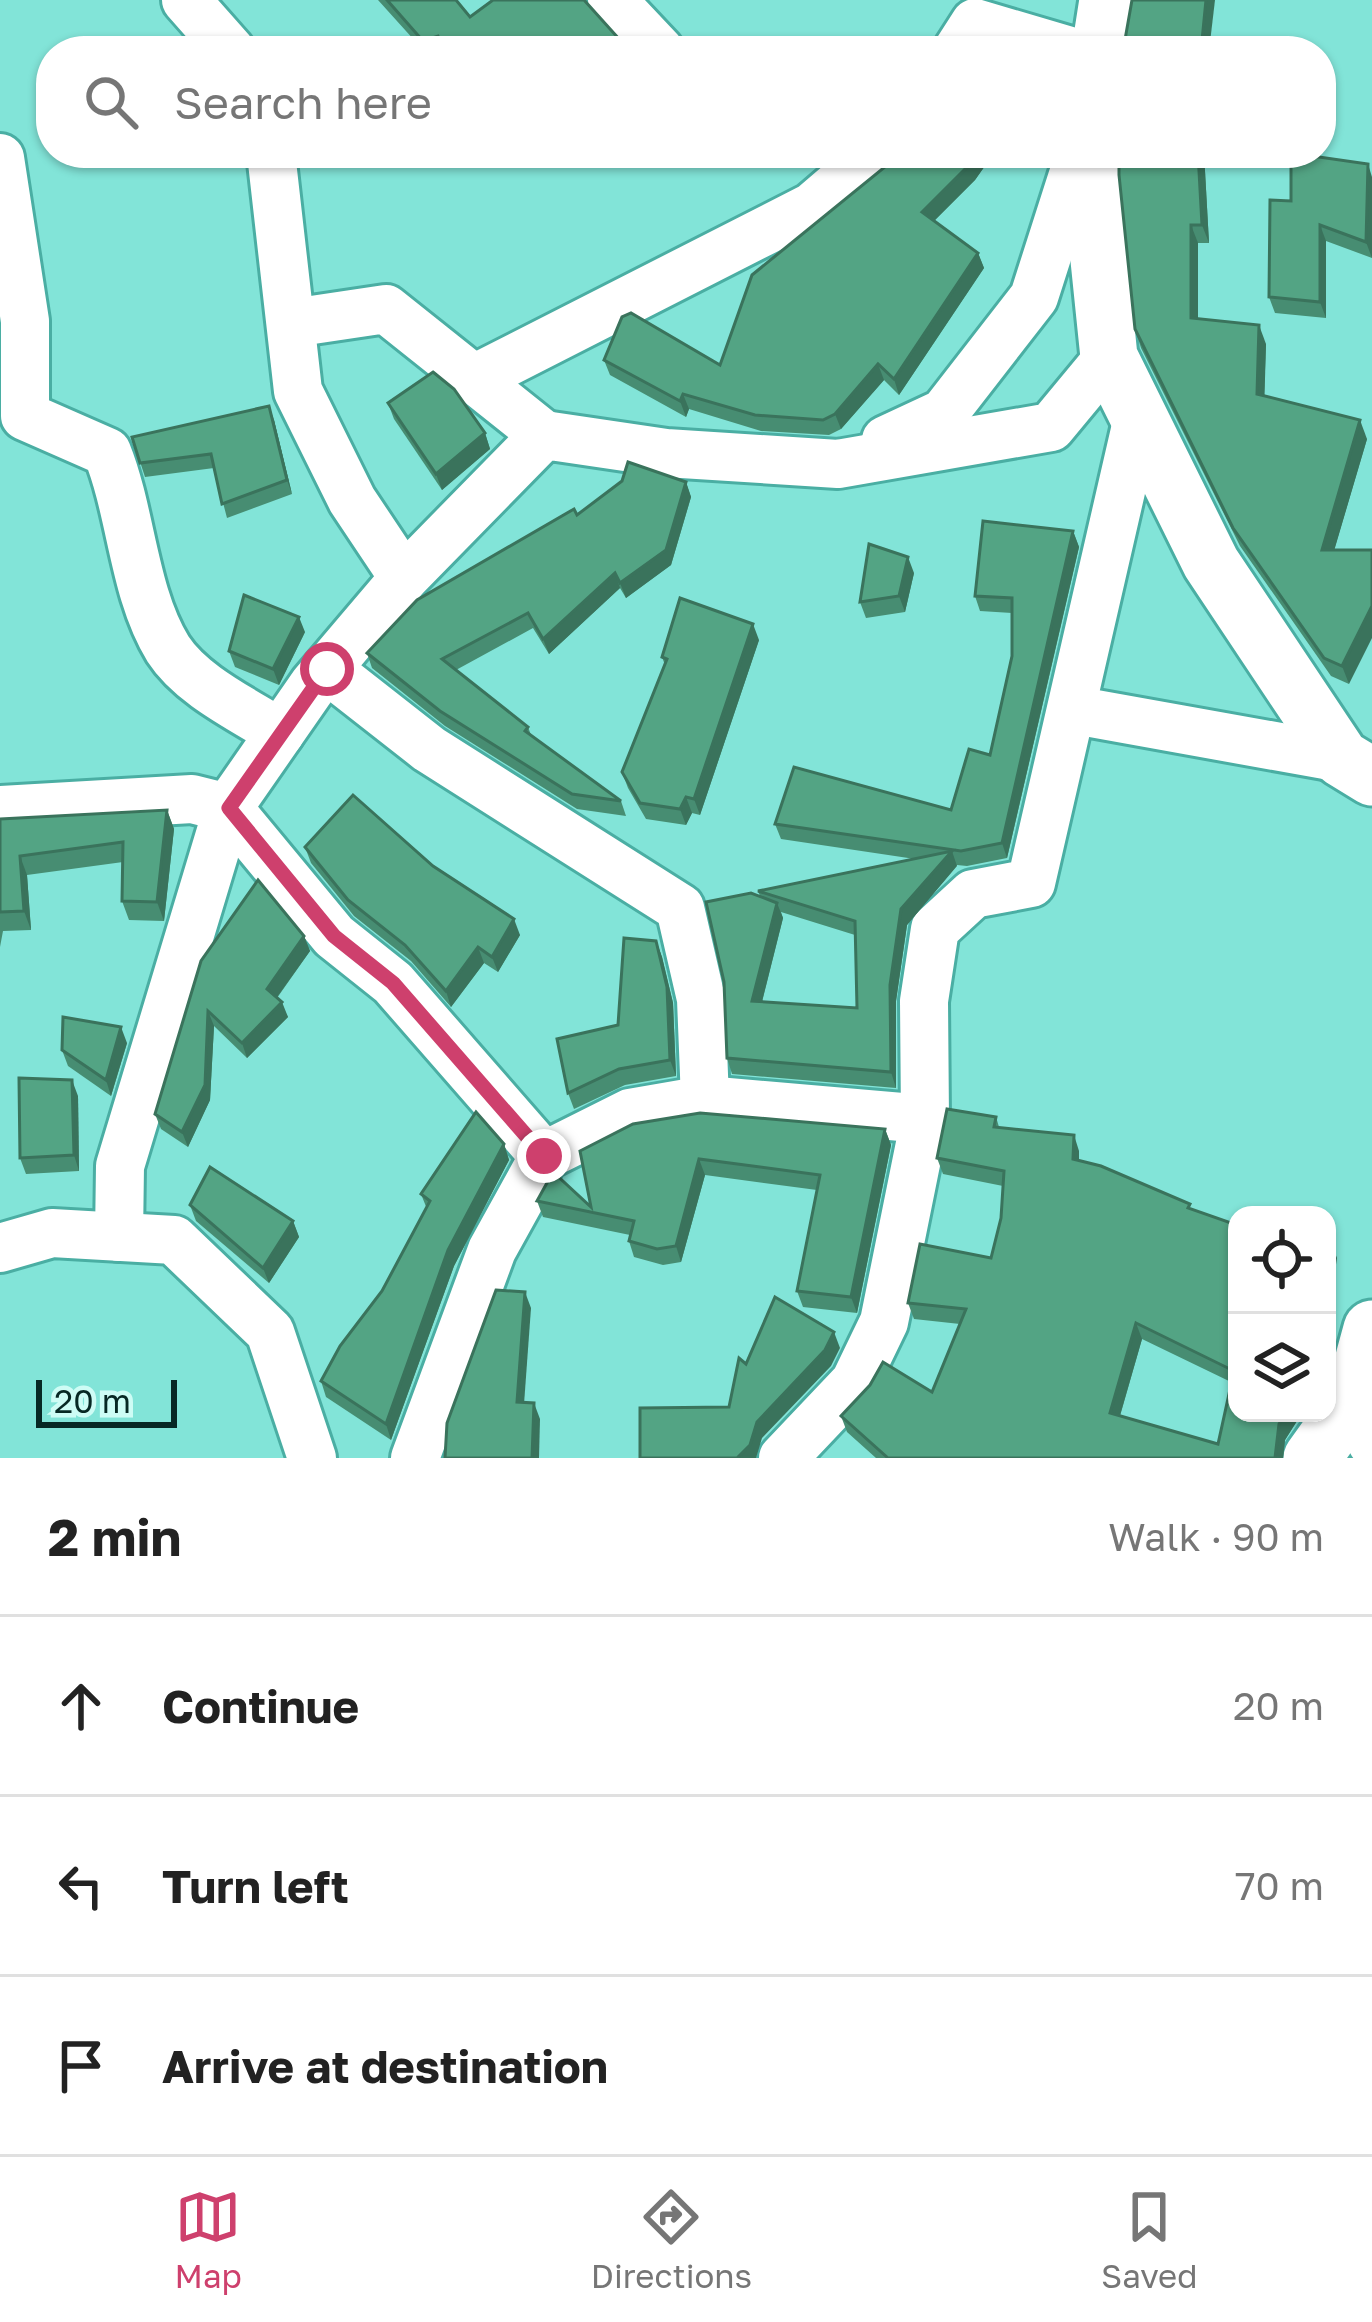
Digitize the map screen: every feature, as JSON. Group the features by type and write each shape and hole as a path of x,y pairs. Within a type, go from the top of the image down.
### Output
{"street":[{"path":"186,0 229,29"},
{"path":"611,0 646,36"},
{"path":"1102,36 1108,0"},
{"path":"0,158 25,321 13,422 107,452 125,496 145,586 169,650 206,686 280,733"},
{"path":"273,168 298,391 352,500 404,578"},
{"path":"474,379 812,207 858,168"},
{"path":"838,464 944,412 1034,297 1079,168"},
{"path":"1086,168 1108,357 1211,563 1356,768"},
{"path":"292,323 386,309 544,435 665,453 838,464 1051,427 1108,357"},
{"path":"783,1458 855,1382 884,1322 926,1118 924,1001 934,929 974,894 1031,883 1138,417"},
{"path":"119,1237 119,1166 229,808 327,669 404,578 544,435"},
{"path":"327,669 429,749 680,908 701,999 705,1100"},
{"path":"1074,710 1356,768"},
{"path":"0,810 192,799 229,808 334,936 393,983 544,1156"},
{"path":"415,1458 492,1250 544,1156 630,1113 705,1100 926,1118"},
{"path":"0,1248 52,1233 174,1240 270,1332 312,1458"},
{"path":"1312,1458 1362,1422 1372,1329"}],"building":[{"path":"387,0 456,0 470,17 493,0 584,0 616,36 438,36 419,36"},
{"path":"1132,0 1206,0 1202,36 1126,36"},
{"path":"1336,159 1368,164 1366,242 1320,225 1320,302 1269,297 1270,200 1291,201 1291,168 1336,168"},
{"path":"884,168 966,168 922,212 978,253 894,379 878,364 835,414 823,420 755,415 683,394 680,401 604,360 622,317 631,313 720,365 752,275"},
{"path":"1119,168 1199,168 1202,225 1191,225 1191,318 1259,325 1257,394 1360,420 1322,550 1372,550 1372,606 1342,666 1324,658 1233,528 1135,329"},
{"path":"433,372 454,389 485,433 436,474 388,403"},
{"path":"269,406 287,480 222,504 211,454 140,463 132,437"},
{"path":"628,462 686,482 666,550 620,583 615,573 543,639 528,613 442,659 528,727 525,731 621,801 572,794 440,711 367,653 417,600 574,509 577,515 622,481"},
{"path":"983,521 1073,531 1002,843 961,851 775,824 794,767 951,810 969,749 990,755 1012,656 1012,598 975,596"},
{"path":"869,544 908,557 899,596 860,602"},
{"path":"244,595 299,617 273,669 229,651"},
{"path":"680,598 753,624 694,799 686,797 680,809 640,803 622,772 667,659 662,657"},
{"path":"353,795 433,866 514,919 492,957 478,947 446,991 405,945 348,900 305,847"},
{"path":"167,810 157,902 122,901 123,842 20,856 24,911 0,912 0,819"},
{"path":"952,851 901,909 890,985 891,1072 727,1058 724,982 706,902 751,893 777,903 752,1001 857,1008 855,921 758,891"},
{"path":"258,880 304,936 267,989 282,1002 242,1043 208,1011 205,1085 182,1132 155,1114 201,961"},
{"path":"624,938 656,941 667,987 670,1060 619,1069 568,1093 557,1039 618,1025"},
{"path":"63,1017 121,1027 106,1080 62,1050"},
{"path":"19,1078 72,1080 74,1155 20,1158"},
{"path":"947,1109 996,1117 994,1127 1074,1135 1073,1159 1101,1166 1228,1222 1228,1368 1136,1323 1110,1413 1218,1444 1228,1398 1228,1422 1280,1422 1275,1458 888,1458 841,1416 870,1385 883,1362 932,1392 966,1309 908,1303 920,1244 991,1258 1001,1218 1004,1171 937,1158"},
{"path":"476,1112 504,1144 448,1250 386,1424 321,1381 340,1346 382,1291 430,1201 421,1194"},
{"path":"700,1113 885,1129 851,1297 797,1291 820,1175 699,1159 676,1246 657,1249 629,1241 634,1221 537,1201 553,1172 591,1207 580,1151 633,1124"},
{"path":"210,1167 293,1221 263,1268 190,1205"},
{"path":"496,1290 525,1292 517,1402 534,1403 532,1458 445,1458 447,1423"},
{"path":"775,1297 834,1332 825,1350 757,1422 750,1445 737,1458 640,1458 640,1408 729,1407 739,1358 746,1364"}],"route":[{"path":"327,669 229,808 334,936 393,983 456,1061 544,1156"}]}
